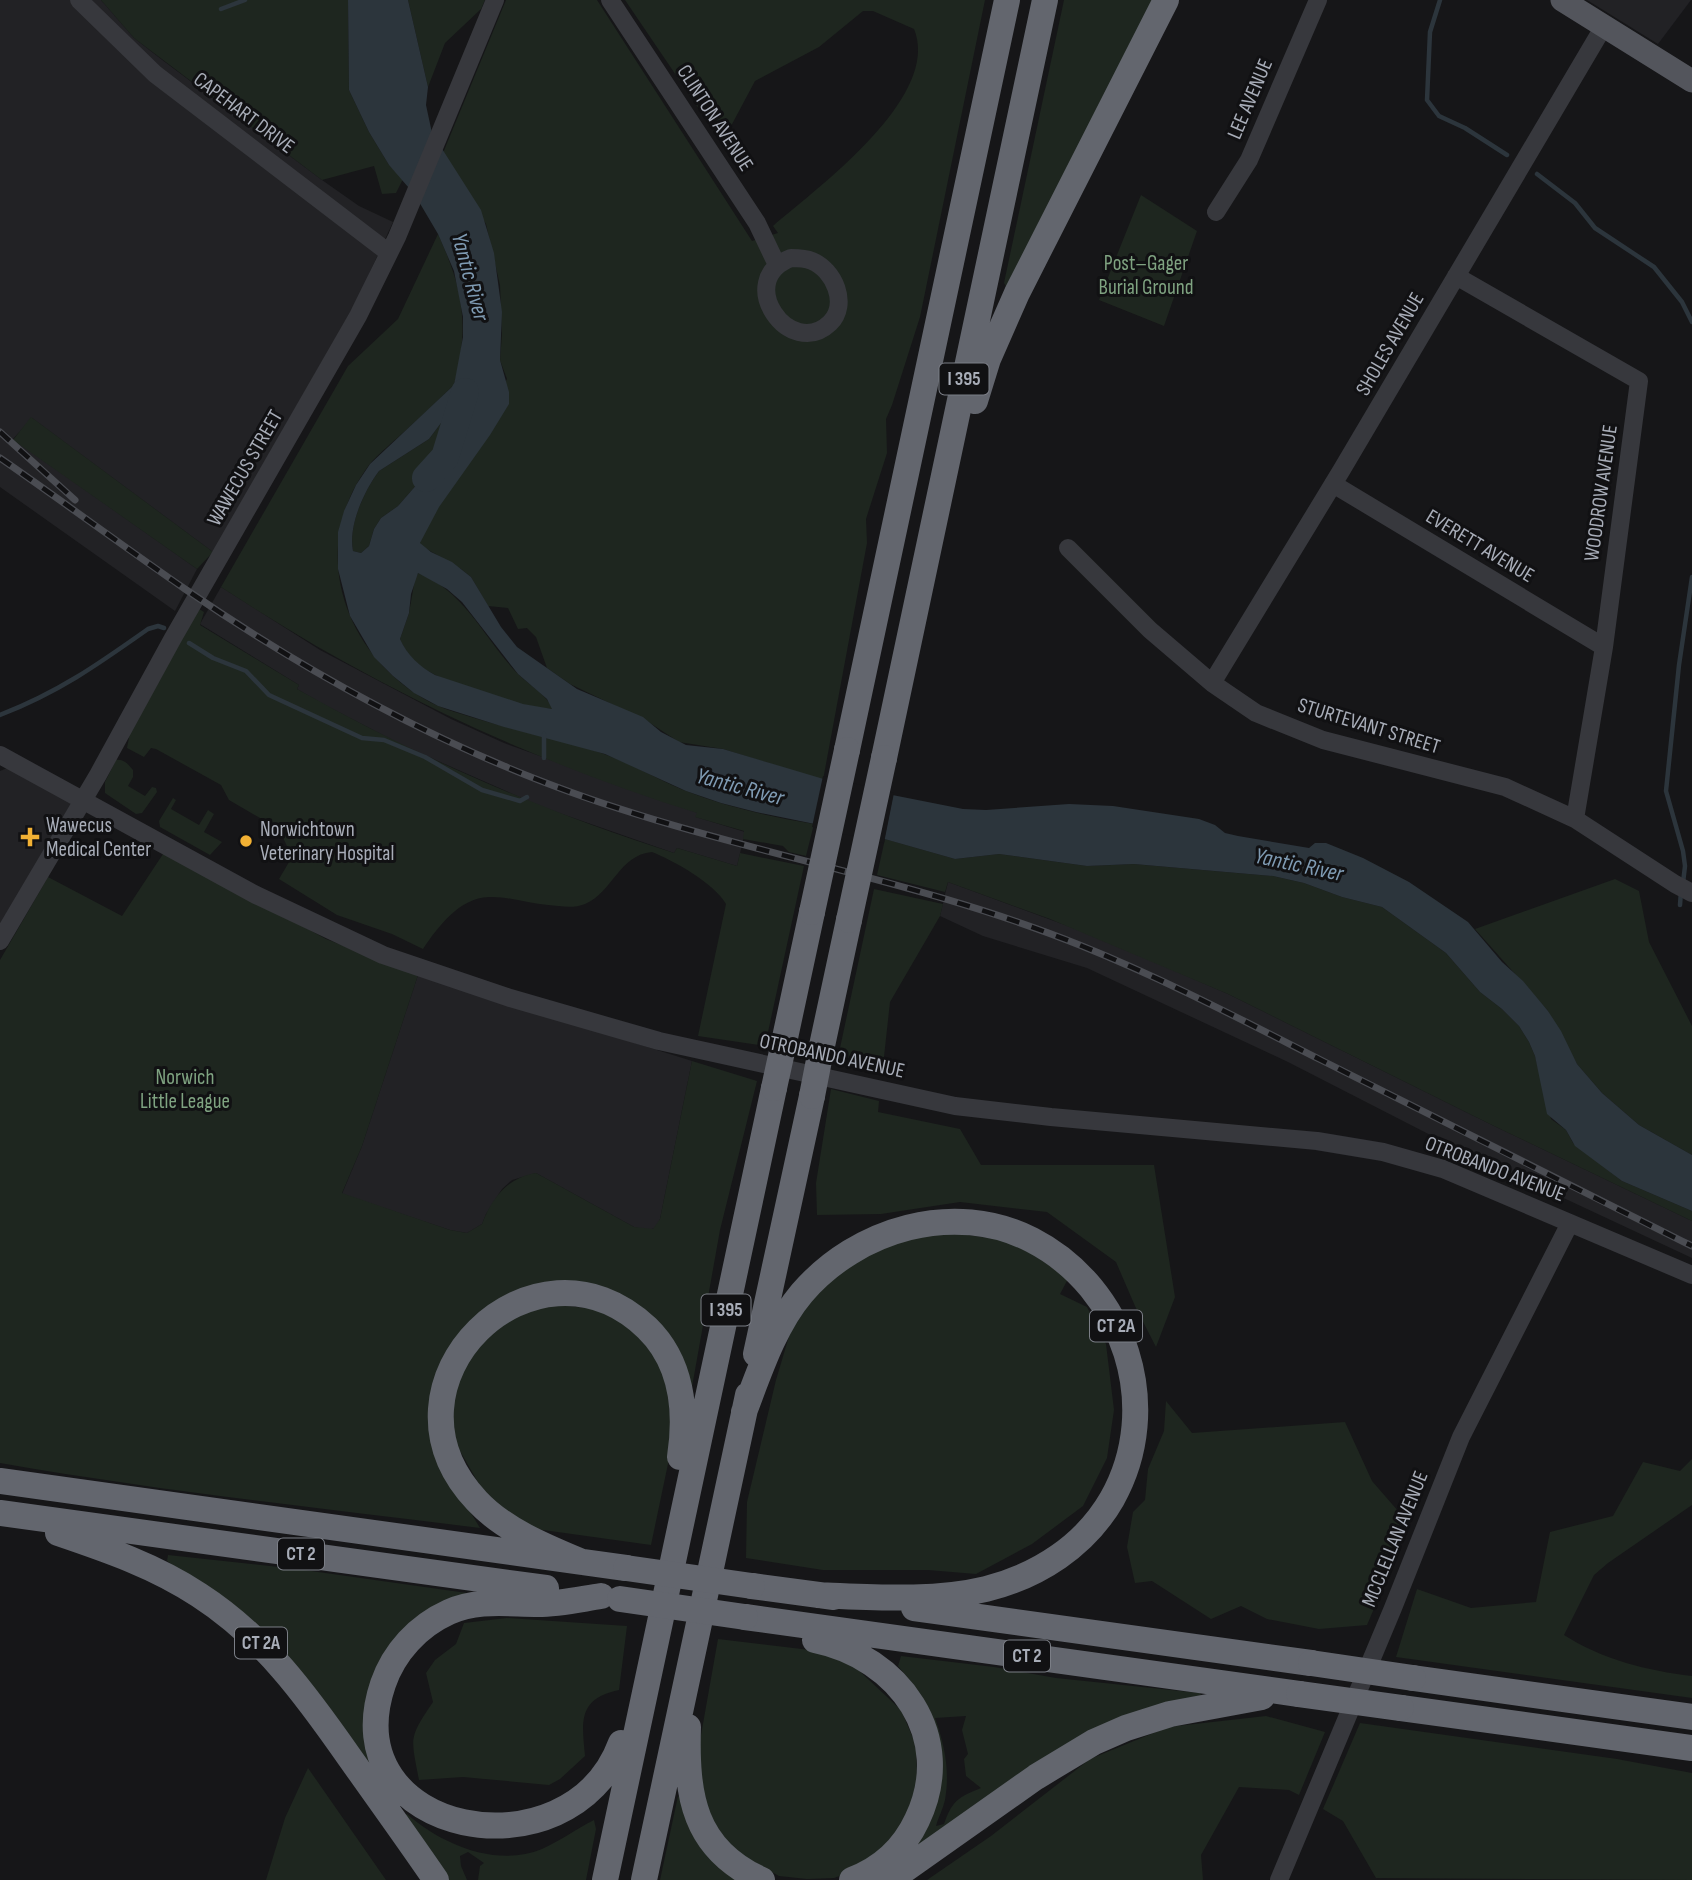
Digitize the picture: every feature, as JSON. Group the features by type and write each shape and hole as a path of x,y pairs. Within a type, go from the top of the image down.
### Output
{"highway":[{"name":"I 395","path":"605,1880 1007,0"},
{"name":"I 395","path":"644,1880 1045,0"},
{"path":"947,462 966,432 991,351 1021,284 1166,0"},
{"name":"CT 2A","path":"744,1412 779,1331 791,1308 807,1287 836,1261 860,1245 891,1231 918,1225 943,1222 983,1224 1036,1242 1066,1263 1084,1282 1107,1310 1122,1336 1131,1366 1136,1402 1134,1430 1127,1462 1117,1490 1106,1508 1087,1533 1066,1552 1027,1575 974,1591 901,1597 817,1595"},
{"path":"582,1562 522,1534 478,1502 456,1472 443,1432 444,1390 460,1350 488,1321 510,1307 530,1299 560,1294 604,1301 645,1326 668,1355 676,1375 682,1408 682,1442 676,1483 679,1532"},
{"name":"CT 2","path":"0,1481 1692,1717"},
{"name":"CT 2A","path":"0,1513 141,1562 190,1589 237,1622 268,1650 303,1690 436,1880"},
{"name":"CT 2","path":"0,1513 1692,1748"},
{"path":"610,1597 539,1604 503,1601 462,1607 436,1619 419,1631 396,1657 379,1697 376,1734 387,1775 400,1796 414,1811 432,1824 464,1840 499,1845 548,1835 576,1819 598,1792 612,1768 627,1724 646,1687"},
{"path":"750,1617 783,1634 837,1646 877,1665 906,1695 922,1724 928,1744 930,1769 922,1810 909,1835 896,1851 878,1867 852,1880"},
{"path":"694,1647 688,1767 694,1809 702,1828 715,1847 739,1867 762,1880"},
{"path":"890,1880 1055,1765 1108,1735 1170,1714 1296,1693"}],"main road":[{"path":"1562,0 1692,81"}],"street":[{"name":"CAPEHART DRIVE","path":"79,0 155,74 389,253"},
{"name":"WAWECUS STREET","path":"0,941 83,801 358,316 413,199 495,0"},
{"name":"CLINTON AVENUE","path":"610,0 757,223 777,265"},
{"name":"LEE AVENUE","path":"1216,212 1246,167 1318,0"},
{"name":"SHOLES AVENUE","path":"1212,683 1604,26"},
{"path":"791,258 801,258 823,267 831,275 839,298 838,309 828,324 811,333 801,333 791,329 775,316 766,296 770,273 777,265 791,258"},
{"name":"WOODROW AVENUE","path":"1456,276 1639,381 1604,647 1575,819"},
{"name":"EVERETT AVENUE","path":"1333,484 1604,647"},
{"name":"STURTEVANT STREET","path":"1068,548 1150,630 1212,683 1256,713 1323,740 1505,786 1575,819 1685,889"},
{"name":"OTROBANDO AVENUE","path":"0,755 256,895 383,955 510,998 659,1041 955,1106 1317,1141 1383,1152 1443,1169 1692,1275"},
{"name":"MCCLELLAN AVENUE","path":"1279,1880 1461,1437 1570,1223"}],"shaded area":[{"path":"0,0 101,0 134,38 161,59 359,206 393,222 357,300 213,552 32,418 13,439 197,569 175,611 0,487"},
{"path":"1587,0 1691,0 1658,44"},
{"path":"221,587 320,650 451,719 504,743 698,813 696,817 745,832 737,866 677,848 674,853 542,807 404,746 323,704 297,689 299,685 200,624"},
{"name":"Wawecus Medical Center","path":"17,764 83,801 0,936 0,771"},
{"path":"948,882 1095,936 1228,994 1692,1221 1692,1258 1446,1143 1288,1062 1087,968 983,936 940,916"},
{"path":"418,975 692,1061 656,1228 648,1230 634,1227 536,1173 512,1180 502,1189 482,1224 467,1233 450,1230 342,1194 362,1146"}],"green space":[{"path":"101,0 348,0 349,90 369,132 389,165 403,179 396,193 382,194 374,166 322,180 134,38"},
{"path":"408,0 485,0 481,9 445,43 428,87"},
{"path":"506,0 597,0 752,241 778,233 773,226 844,165 893,111 910,83 918,55 914,29 873,11 863,11 819,47 755,81 722,143 625,0 985,0 920,317 886,419 887,453 866,519 867,543 823,780 723,749 679,742 647,721 570,684 547,668 536,637 527,628 518,629 508,608 488,606 471,577 420,545 421,531 507,379 500,360 500,285 486,224 443,153"},
{"path":"1064,0 1156,0 1007,288 1004,283"},
{"name":"Post–Gager Burial Ground","path":"1141,195 1197,231 1164,326 1099,300"},
{"path":"438,234 453,272 461,308 463,326 459,364 454,385 369,465 350,498 340,532 338,566 344,600 358,632 378,660 404,685 440,707 604,754 676,787 717,802 814,824 806,856 789,852 783,846 743,839 744,831 695,817 697,813 571,769 451,717 335,656 221,587 348,366 398,319"},
{"path":"31,417 213,552 197,569 13,440"},
{"path":"450,417 454,423 453,434 446,451 398,506 381,518 374,529 369,546 361,553 353,551 353,531 358,509 379,471 429,439 444,419"},
{"path":"418,573 435,581 462,604 518,674 546,699 553,709 525,705 471,689 439,677 415,661 400,639"},
{"path":"196,607 204,612 200,625 299,685 297,689 388,737 481,781 576,819 674,853 677,848 737,866 740,853 804,866 765,1046 698,1036 726,904 703,881 652,852 632,860 603,891 580,906 566,907 496,897 468,902 450,915 423,949 392,934 337,915 279,879 292,857 279,829 229,800 221,785 156,749 151,748 144,757 127,748 130,732 161,678"},
{"path":"116,760 124,761 133,770 128,786 145,796 152,787 156,788 157,792 142,813 136,814 105,793 105,782"},
{"path":"173,798 176,800 171,809 199,825 208,810 214,814 204,832 222,842 210,855 160,827 159,821"},
{"path":"885,839 955,859 999,854 1087,866 1134,864 1273,876 1382,907 1446,953 1480,992 1519,1026 1535,1056 1551,1119 1566,1130 1573,1143 1622,1181 1692,1211 1692,1221 1228,994 1050,919 948,882 945,892 877,875"},
{"name":"Norwich Little League","path":"165,851 326,939 418,975 362,1146 342,1193 450,1230 467,1233 482,1224 496,1198 509,1184 536,1173 634,1227 653,1229 660,1219 692,1061 757,1081 720,1230 692,1387 670,1341 561,1287 440,1365 462,1498 480,1528 180,1491 0,1463 0,960 48,877 122,916"},
{"path":"1615,879 1639,891 1649,942 1692,1026 1692,1155 1639,1125 1602,1093 1577,1064 1548,1011 1475,929"},
{"path":"874,889 943,904 940,916 890,1002 882,1075 837,1062"},
{"path":"831,1089 879,1101 878,1112 960,1129 981,1165 1154,1165 1175,1297 1156,1347 1116,1262 1047,1212 960,1202 881,1214 817,1215 816,1183"},
{"path":"941,1231 1016,1242 1068,1279 1060,1294 1087,1307 1106,1344 1114,1410 1107,1458 1083,1506 1032,1544 976,1574 928,1570 823,1570 746,1558 747,1502 790,1333 814,1296 841,1269 873,1250"},
{"path":"549,1304 595,1309 628,1323 665,1369 673,1440 651,1545 536,1529 504,1513 483,1491 456,1444 453,1423 454,1391 464,1366 499,1324"},
{"path":"1166,1401 1192,1433 1345,1422 1372,1481 1405,1519 1379,1574 1387,1578 1367,1625 1319,1629 1267,1619 1241,1606 1211,1619 1152,1581 1135,1583 1127,1547 1133,1512 1145,1500 1148,1469 1164,1431"},
{"path":"1692,1459 1692,1505 1594,1575 1564,1635 1593,1651 1625,1663 1692,1676 1692,1698 1396,1657 1417,1589 1471,1608 1536,1602 1550,1532 1613,1516 1643,1462 1680,1471"},
{"path":"168,1555 297,1569 467,1593 386,1658 381,1785 186,1575 167,1561"},
{"path":"507,1618 627,1626 619,1690 596,1699 585,1714 585,1756 560,1779 549,1785 463,1777 419,1780 413,1746 415,1732 433,1702 426,1673 435,1660 456,1644 464,1623"},
{"path":"718,1639 810,1650 853,1665 901,1710 916,1745 917,1783 909,1816 867,1866 834,1878 779,1876 737,1853 712,1824 699,1786 698,1752"},
{"path":"901,1656 994,1667 1056,1678 1200,1693 1204,1702 1187,1704 906,1858 929,1718 913,1684 898,1666","holes":["966,1716 962,1730 968,1754 964,1759 966,1776 981,1788 957,1801 944,1824 936,1826 945,1800 947,1769 935,1718"]},
{"path":"1266,1716 1325,1732 1299,1795 1289,1790 1239,1787 1201,1855 1203,1880 927,1880 991,1836 1090,1759 1168,1727"},
{"path":"1360,1723 1617,1759 1692,1773 1692,1880 1376,1878 1343,1821 1323,1809"},
{"path":"308,1768 386,1880 266,1880 285,1818"},
{"path":"678,1796 684,1800 740,1880 660,1880"},
{"path":"407,1814 436,1835 453,1843 470,1850 506,1856 542,1849 594,1820 596,1829 586,1880 478,1880 480,1866 484,1863 468,1852 460,1856 467,1880 445,1880 401,1817"}],"water":[{"path":"348,0 408,0 428,87 426,105 432,133 481,210 494,253 502,312 500,360 509,392 509,404 439,507 420,543 471,577 501,627 517,647 577,689 643,717 661,732 686,745 723,749 847,786 963,809 1069,804 1113,806 1199,819 1215,825 1225,833 1238,836 1309,848 1315,843 1326,843 1363,858 1409,882 1468,922 1548,1011 1577,1064 1602,1093 1639,1125 1692,1155 1692,1211 1622,1181 1575,1146 1566,1130 1547,1114 1535,1056 1519,1026 1480,992 1446,953 1382,907 1273,876 1134,864 1087,866 999,854 955,859 874,836 721,803 686,791 605,754 438,706 414,693 393,676 374,657 350,616 338,569 338,532 356,485 370,464 454,385 463,337 463,317 454,271 438,234 415,195 389,165 369,132 349,90","holes":["450,417 454,423 453,433 446,451 398,506 381,518 374,529 369,546 361,553 353,551 353,531 358,509 379,471 429,439 444,419","418,573 447,589 462,602 518,674 547,699 552,709 523,704 435,675 414,660 400,639"]}],"pier":[{"path":"823,776 894,793 884,843 812,827"}],"waterway":[{"path":"221,9 245,0"},
{"path":"1440,0 1430,32 1427,100 1439,116 1465,128 1507,155"},
{"path":"1537,174 1575,203 1595,228 1654,267 1682,302 1692,322"},
{"name":"Yantic River","path":"426,478 445,457 465,392"},
{"path":"1683,883 1683,851 1666,791 1679,665 1692,577"},
{"path":"0,715 59,687 148,629 158,626 164,628"},
{"path":"189,643 213,658 246,671 269,695 362,738 384,740 425,757 482,790 520,801 527,797"},
{"path":"544,734 544,758"},
{"path":"1680,905 1681,891"}],"railway":[{"path":"0,432 75,500"},
{"path":"0,458 227,617 357,695 448,741 541,781 608,805 949,900 1082,946 1203,1000 1692,1246"}],"place":[{"name":"Wawecus Medical Center","path":"30,837"},
{"name":"Norwichtown Veterinary Hospital","path":"246,841"}]}
